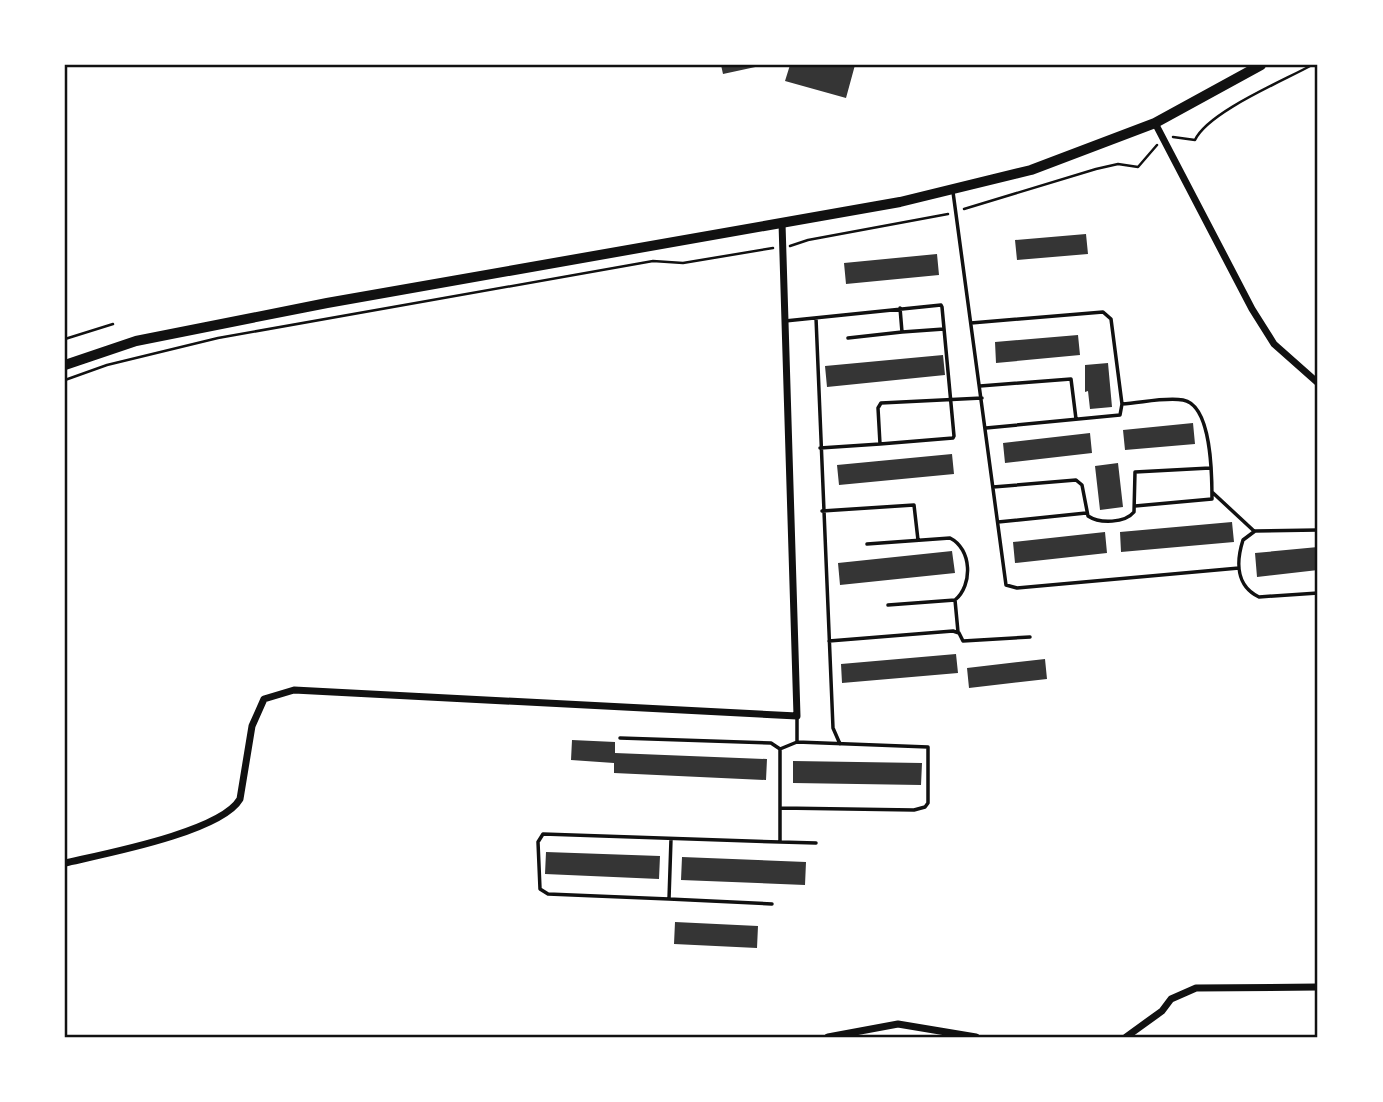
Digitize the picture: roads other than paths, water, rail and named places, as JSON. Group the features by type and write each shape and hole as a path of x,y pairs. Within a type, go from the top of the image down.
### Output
{"main road":[{"path":"65,365 150,338 327,303 900,202 1031,170 1155,123 1261,65"}],"street":[{"path":"1155,123 1252,309 1274,344 1318,383"},
{"path":"65,863 158,841 233,811 240,799 256,712 264,699 294,690 797,716 782,223"},
{"path":"1126,1037 1162,1011 1171,999 1196,988 1318,988"},
{"path":"828,1037 898,1024 976,1037"}],"lane":[{"path":"953,189 1006,585 1011,588 1239,568"},
{"path":"785,321 940,304 952,440 820,448"},
{"path":"900,308 902,332"},
{"path":"971,323 1107,313 1111,319 1122,404 1120,415 986,429"},
{"path":"816,318 822,511 834,728 841,744"},
{"path":"848,338 944,329"},
{"path":"981,386 1071,379 1076,419"},
{"path":"880,444 878,408 881,403 982,398"},
{"path":"1122,404 1183,400 1191,404 1205,421 1212,492 1209,502 1135,506"},
{"path":"998,522 1087,513 1096,520 1130,517 1135,506 1135,472 1210,468"},
{"path":"993,487 1076,480 1083,485 1087,513"},
{"path":"1212,492 1255,531"},
{"path":"822,511 915,505 918,540"},
{"path":"1318,530 1255,531 1242,540 1239,568 1242,583 1259,597 1318,593"},
{"path":"867,544 950,538 962,548 967,583 955,600 958,632 963,641 1030,637"},
{"path":"888,604 955,600"},
{"path":"829,641 958,632"},
{"path":"797,716 797,742"},
{"path":"620,738 771,743 780,749"},
{"path":"780,749 797,742 928,747 929,798 926,807 914,810 780,808"},
{"path":"780,749 780,842"},
{"path":"772,904 544,893 539,885 538,842 540,836 547,834 816,843"},
{"path":"670,900 671,839"}]}
